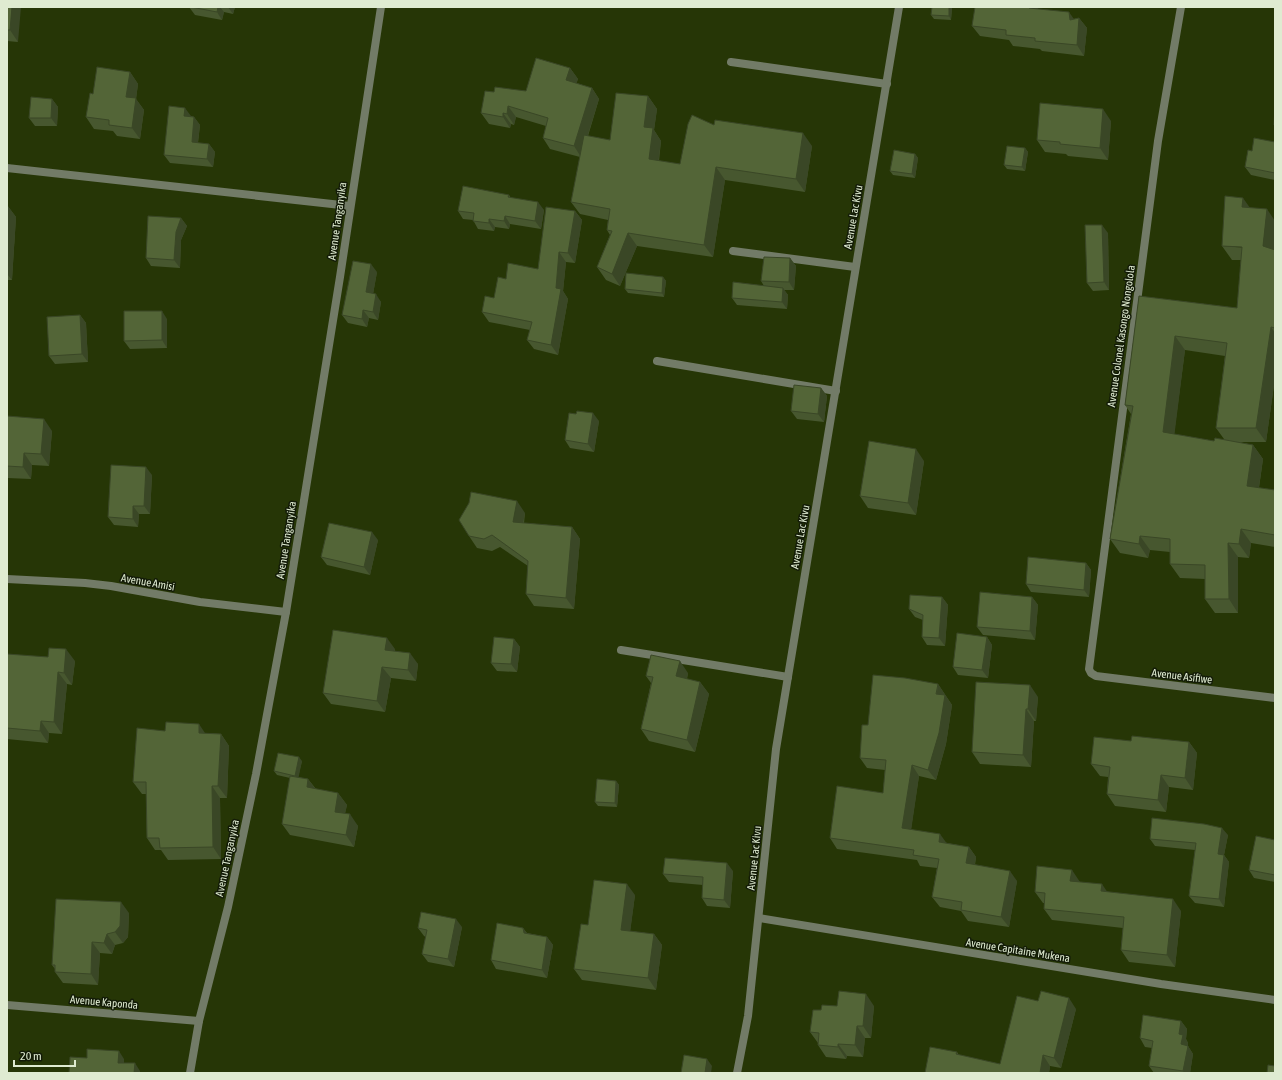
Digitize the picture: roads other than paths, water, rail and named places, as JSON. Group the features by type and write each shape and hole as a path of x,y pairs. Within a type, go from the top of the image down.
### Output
{"street":[{"name":"Avenue Tanganyika","path":"190,1073 199,1021 234,878 256,774 286,612 381,7"},
{"name":"Avenue Lac Kivu","path":"737,1073 748,1016 776,749 899,7"},
{"name":"Avenue Colonel Kasongo Nongolola","path":"1089,669 1158,141 1181,7"},
{"path":"730,62 887,84"},
{"path":"7,168 350,206"},
{"path":"734,251 855,267"},
{"path":"657,361 836,391"},
{"name":"Avenue Amisi","path":"7,579 85,583 200,602 286,612"},
{"path":"621,650 788,677"},
{"name":"Avenue Asifiwe","path":"1089,669 1091,673 1096,676 1275,698"},
{"name":"Avenue Capitaine Mukena","path":"759,918 1161,984 1275,1000"},
{"name":"Avenue Kaponda","path":"7,1005 199,1021"}]}
